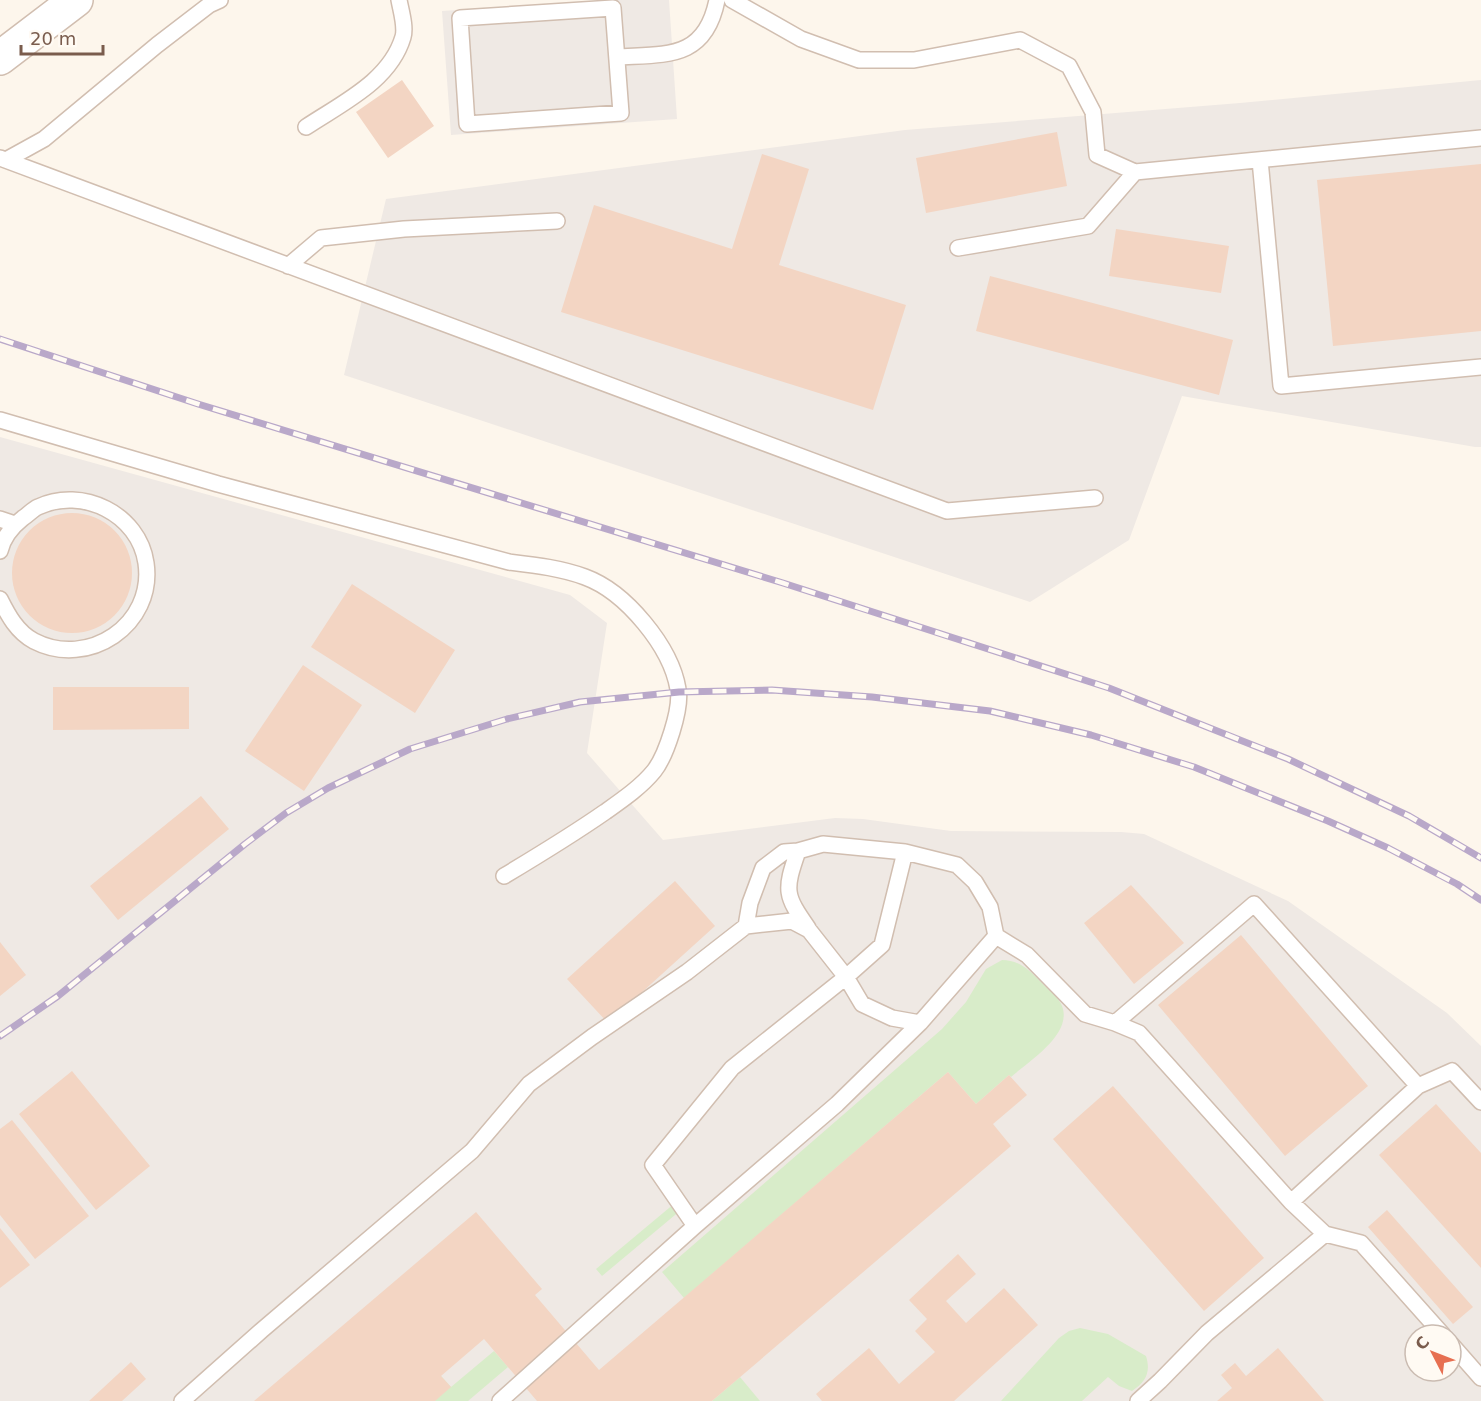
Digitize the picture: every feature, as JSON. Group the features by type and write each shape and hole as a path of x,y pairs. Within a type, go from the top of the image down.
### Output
{"street":[{"path":"0,58 76,0"}],"lane":[{"path":"3,159 44,139 166,38 209,5 220,0"},
{"path":"306,127 381,76 404,35 399,0"},
{"path":"616,57 672,53 687,48 706,30 717,0"},
{"path":"732,0 801,39 859,60 914,60 1020,40 1069,66 1093,112 1097,155 1135,172 1481,138"},
{"path":"613,8 616,57 621,113 467,124 460,18 613,8"},
{"path":"3,159 946,511 1095,498"},
{"path":"1260,160 1281,386 1481,366"},
{"path":"958,248 1088,226 1135,172"},
{"path":"288,266 321,238 404,229 558,221"},
{"path":"0,420 218,484 509,562 550,567 587,578 617,596 643,621 670,662 679,692 673,732 655,770 623,799 568,838 504,876"},
{"path":"0,551 15,524 37,507 65,500 93,502 118,515 136,536 146,563 145,592 134,617 114,638 87,649 59,650 33,640 12,622 0,599"},
{"path":"0,519 15,524"},
{"path":"746,926 750,903 763,868 784,852 798,851 823,843 905,852 957,864 975,882 990,908 996,936 1028,955 1085,1014 1139,1033 1292,1202 1325,1234 1361,1243 1432,1323"},
{"path":"798,851 789,878 790,902 809,930 846,977 862,1004 891,1018 920,1023"},
{"path":"695,1226 653,1165 732,1068 846,977 882,945 905,852"},
{"path":"1115,1023 1254,904 1418,1086"},
{"path":"182,1401 289,1306 472,1151 529,1084 592,1037 687,972 746,926 792,921 809,930"},
{"path":"500,1401 695,1226 837,1104 920,1023 996,936"},
{"path":"1292,1202 1418,1086 1452,1071 1481,1102"},
{"path":"1137,1401 1207,1333 1325,1234"},
{"path":"1463,1358 1481,1378"}],"shaded area":[{"path":"606,0 669,0 677,119 451,135 442,11"},
{"path":"1481,80 1481,447 1182,396 1129,540 1030,602 344,375 386,199 905,130 1240,103"},
{"path":"0,437 570,595 607,623 587,753 663,840 835,818 863,819 951,831 1144,834 1288,901 1447,1013 1481,1046 1481,1401 0,1401"}],"green space":[{"path":"1002,960 1014,962 1028,970 1053,993 1062,1006 1064,1016 1061,1027 1047,1046 976,1104 948,1072 684,1298 662,1272 942,1029 966,1002 986,969"},
{"path":"675,1203 681,1210 602,1276 596,1269"},
{"path":"1080,1328 1108,1334 1146,1356 1148,1367 1141,1384 1132,1391 1119,1386 1108,1377 1082,1401 1001,1401 1059,1338 1069,1331"},
{"path":"494,1351 508,1367 468,1401 411,1401 441,1376 451,1387"},
{"path":"740,1377 760,1401 712,1401"}],"building":[{"path":"402,80 434,126 388,158 356,112"},
{"path":"1057,132 1067,186 926,213 916,158"},
{"path":"762,154 809,169 779,265 906,305 873,410 561,312 594,205 732,249"},
{"path":"1481,164 1481,331 1333,346 1317,180"},
{"path":"1116,229 1229,246 1221,293 1109,276"},
{"path":"990,276 1233,340 1219,395 976,331"},
{"path":"72,513 95,518 114,531 127,550 132,573 127,596 114,615 95,628 72,633 49,628 30,615 17,596 12,573 17,550 30,531 49,518"},
{"path":"352,584 455,650 415,713 311,647"},
{"path":"303,665 362,705 304,791 245,751"},
{"path":"53,687 189,687 189,729 53,730"},
{"path":"201,796 229,829 118,920 90,886"},
{"path":"675,881 715,926 608,1023 567,979"},
{"path":"1131,885 1184,943 1134,984 1084,923"},
{"path":"1241,935 1368,1086 1285,1156 1158,1005"},
{"path":"0,942 26,975 0,996"},
{"path":"72,1071 150,1166 96,1210 19,1114"},
{"path":"948,1072 976,1104 1009,1075 1027,1095 993,1124 1011,1146 712,1401 537,1401 484,1339 441,1376 451,1387 435,1401 254,1401 476,1212 542,1289 535,1295 599,1370"},
{"path":"1113,1086 1264,1258 1204,1311 1053,1139"},
{"path":"1436,1104 1481,1153 1481,1268 1379,1155"},
{"path":"12,1120 89,1216 35,1259 0,1215 0,1129"},
{"path":"1387,1210 1473,1307 1452,1323 1368,1227"},
{"path":"0,1228 30,1265 0,1288"},
{"path":"958,1254 976,1274 946,1301 966,1323 1004,1288 1038,1325 954,1401 822,1401 816,1394 869,1348 899,1384 935,1352 915,1331 927,1319 909,1300"},
{"path":"1278,1348 1324,1401 1217,1401 1232,1388 1221,1375 1229,1368 1235,1363 1246,1376"},
{"path":"131,1362 146,1379 122,1401 89,1401"}],"railway":[{"path":"0,339 198,404 783,583 1109,688 1288,759 1409,816 1481,858"},
{"path":"0,1036 58,996 245,844 286,813 328,788 410,749 507,719 580,702 679,692 772,690 872,697 990,711 1091,735 1194,767 1328,821 1388,848 1457,884 1481,900"}]}
